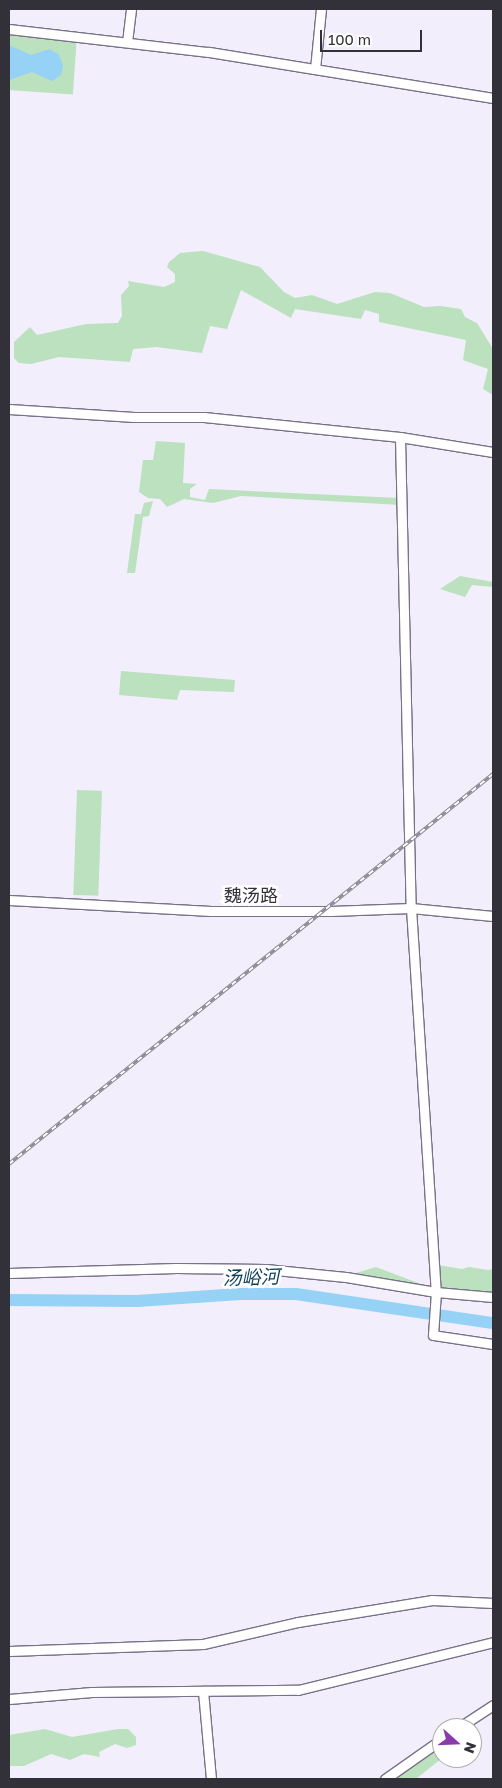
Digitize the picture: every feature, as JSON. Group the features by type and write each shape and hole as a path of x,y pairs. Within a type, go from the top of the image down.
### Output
{"street":[{"path":"127,42 131,9"},
{"path":"315,69 321,9"},
{"path":"9,29 209,52 493,98"},
{"path":"9,409 134,417 204,417 400,437 493,452"},
{"path":"400,437 411,908 436,1296 433,1335 493,1344"},
{"name":"魏汤路","path":"9,900 211,911 331,912 411,908 493,916"},
{"path":"9,1273 176,1268 266,1269 346,1277 436,1296 493,1297"},
{"path":"9,1651 203,1644 298,1622 432,1600 493,1603"},
{"path":"9,1699 92,1692 298,1690 493,1642"},
{"path":"203,1691 211,1779"},
{"path":"473,1718 493,1705"},
{"path":"385,1779 432,1747"}],"green space":[{"path":"9,33 77,38 73,95 9,90"},
{"path":"203,251 260,267 284,292 295,298 312,295 337,304 375,292 390,293 424,307 441,306 461,309 465,317 477,323 493,349 493,395 483,389 488,369 463,360 466,340 379,322 379,314 365,310 361,319 295,309 291,318 241,290 227,329 210,326 202,353 156,347 133,349 130,362 59,357 31,364 19,363 14,358 14,342 30,327 37,335 86,324 118,323 122,316 121,295 129,286 128,281 164,287 175,282 175,274 167,267 169,262 180,253"},
{"path":"156,441 185,443 183,483 197,484 190,489 190,497 205,500 209,489 399,498 400,505 241,496 213,503 184,499 167,507 160,499 148,498 139,492 143,460 153,460"},
{"path":"153,501 149,516 143,517 135,573 127,573 135,514 141,514 144,503"},
{"path":"460,576 493,582 493,587 472,585 465,597 440,589"},
{"path":"121,671 235,680 234,692 180,690 177,700 119,695"},
{"path":"77,790 102,791 98,896 73,895"},
{"path":"438,1265 462,1269 469,1267 493,1269 493,1294 443,1288 441,1286"},
{"path":"376,1267 426,1286 353,1274"},
{"path":"45,1729 72,1737 128,1729 136,1737 136,1745 127,1748 115,1744 99,1752 100,1757 84,1754 70,1760 51,1754 24,1766 9,1766 9,1735"},
{"path":"432,1748 432,1766 416,1779 387,1779"}],"water":[{"path":"9,45 31,55 50,49 59,55 63,65 61,75 52,81 32,72 9,80"}],"waterway":[{"name":"汤峪河","path":"9,1300 137,1301 240,1294 296,1294 493,1323"}],"railway":[{"path":"9,1164 493,774"}]}
